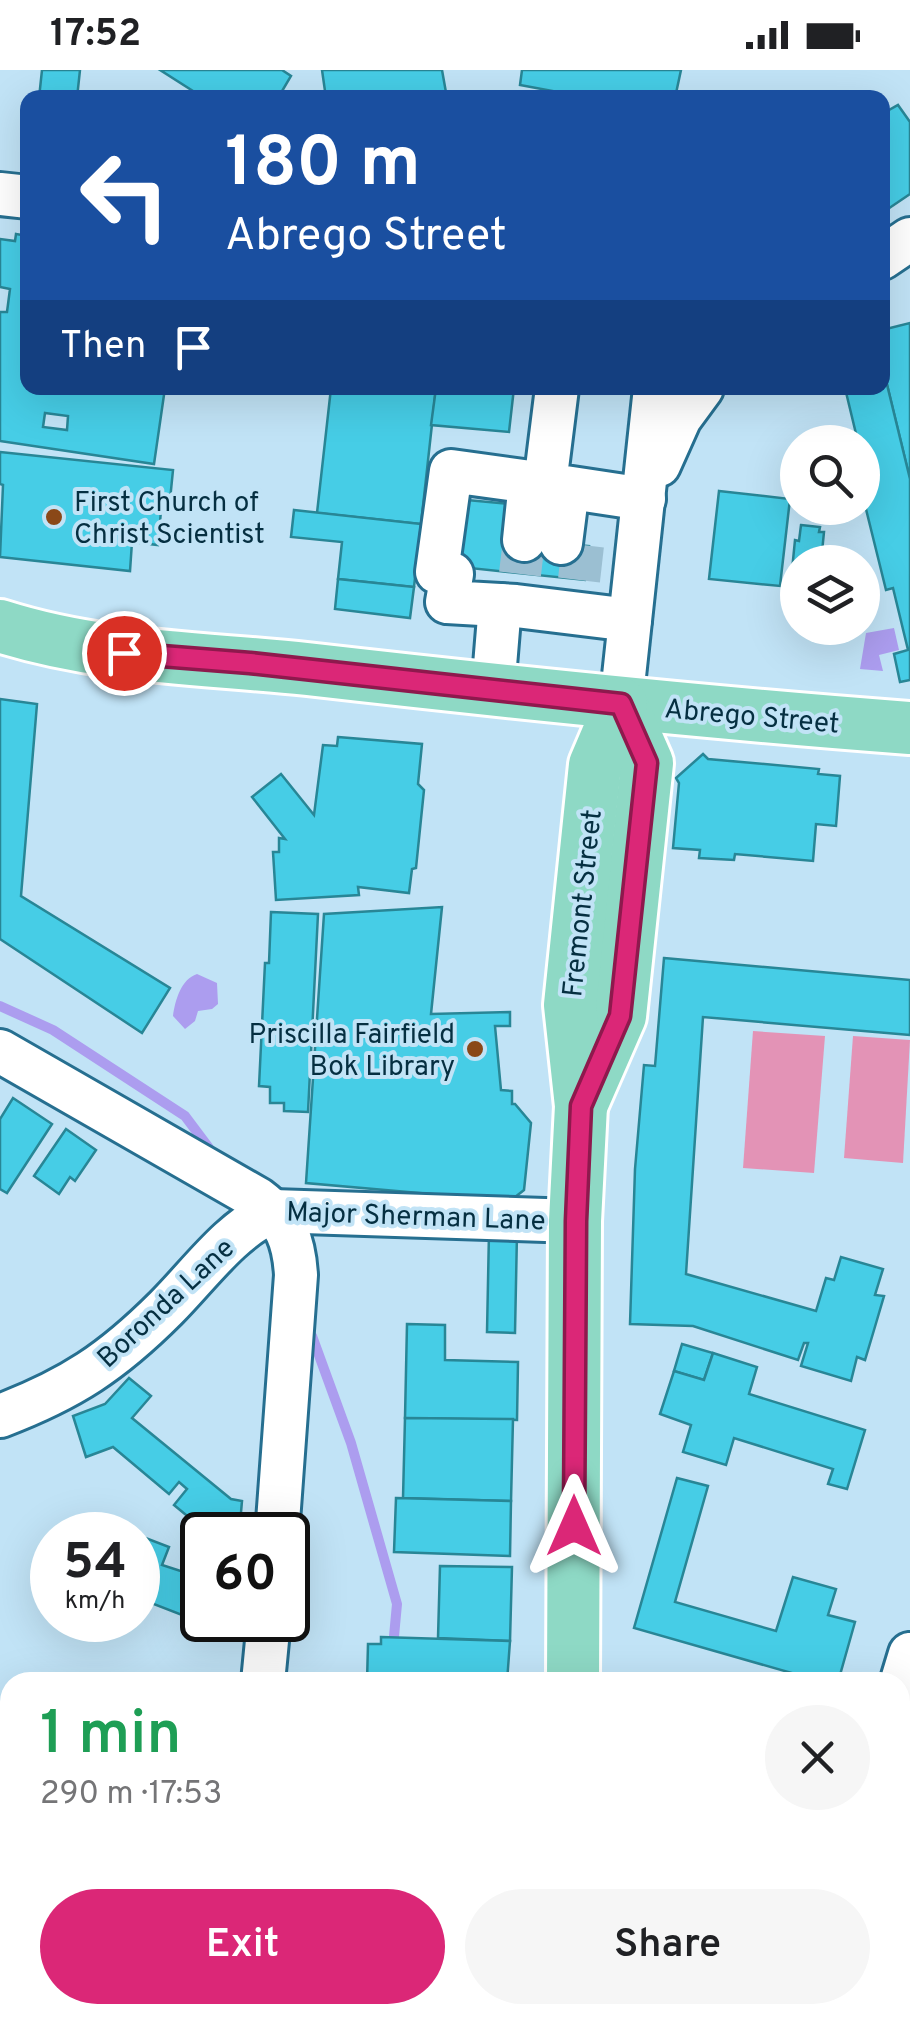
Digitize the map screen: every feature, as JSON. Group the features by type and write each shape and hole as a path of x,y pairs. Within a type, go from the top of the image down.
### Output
{"main road":[{"name":"Abrego Street","path":"0,626 48,642 162,658 250,663 621,704 910,728"},
{"name":"Fremont Street","path":"582,1672 576,1221 581,1106 570,1004 595,765 621,704"}],"street":[{"path":"493,690 546,579 558,486 557,395"},
{"name":"Fremont Street","path":"621,704 654,395"},
{"name":"Fremont Street","path":"644,499 680,418 697,395"},
{"path":"630,620 546,579 448,602 452,574 437,572 451,471 644,499"},
{"name":"Major Sherman Lane","path":"0,1051 274,1211 576,1221"},
{"path":"274,1211 293,1243 296,1275 279,1512"},
{"name":"Boronda Lane","path":"0,1416 54,1395 108,1360 164,1310 248,1222 274,1211"},
{"path":"264,1672 268,1642"}],"shaded area":[{"path":"894,628 899,650 879,655 883,671 860,669 864,645 880,645 880,630"},
{"path":"197,974 217,983 218,1004 198,1011 195,1021 185,1029 173,1016 174,1010 183,986"},
{"path":"753,1031 825,1036 814,1173 743,1168"},
{"path":"853,1036 910,1040 903,1163 844,1158"}],"building":[{"path":"42,70 80,70 78,90 40,90"},
{"path":"160,70 282,70 291,76 283,90 191,90"},
{"path":"322,70 442,70 446,90 325,90"},
{"path":"522,70 681,70 677,90 547,90 520,85"},
{"path":"898,105 910,122 910,194 890,208 890,110"},
{"path":"16,234 20,235 20,395 164,395 154,464 0,441 0,312 7,312 10,289 0,287 0,239 15,241","holes":["45,413 68,416 67,430 43,427"]},
{"path":"910,323 910,479 890,395 890,328"},
{"path":"330,395 435,395 421,524 317,513"},
{"path":"435,395 513,395 509,432 431,425"},
{"path":"847,395 890,395 910,479 910,680 900,682 894,654 908,650 893,588 886,590 880,545 875,545 870,525 880,525 880,425 854,425"},
{"path":"0,452 173,470 170,500 162,499 158,545 132,542 130,571 0,557"},
{"path":"719,491 780,498 780,525 787,525 785,545 780,545 780,586 709,579"},
{"path":"467,500 511,504 507,538 589,546 585,580 460,567"},
{"path":"294,510 421,524 414,587 338,579 342,542 291,537"},
{"path":"801,525 820,527 819,532 824,532 823,545 795,545 795,540 799,541"},
{"path":"338,579 414,587 410,618 335,609"},
{"path":"0,699 37,704 21,896 170,988 142,1033 0,939"},
{"path":"338,737 422,744 418,784 424,790 416,868 412,869 409,893 358,887 359,895 276,900 273,852 279,852 279,838 285,839 252,797 281,774 314,815 323,745 337,746"},
{"path":"703,754 708,759 819,769 818,774 840,776 836,826 816,824 813,861 735,854 734,860 699,858 700,850 673,848 679,783 676,778"},
{"path":"442,907 431,1014 510,1012 510,1026 495,1026 501,1090 512,1091 512,1104 531,1123 524,1190 510,1201 306,1183 324,914"},
{"path":"271,912 318,914 308,1112 284,1111 284,1103 270,1103 270,1087 259,1086"},
{"path":"664,958 910,980 910,1035 703,1017 686,1274 816,1311 826,1278 834,1280 841,1257 883,1269 875,1295 884,1296 865,1360 857,1357 851,1381 801,1366 808,1343 804,1343 798,1360 693,1326 630,1324 635,1169 644,1065 655,1066"},
{"path":"13,1098 52,1124 7,1193 0,1189 0,1119"},
{"path":"66,1129 96,1150 75,1181 70,1177 59,1194 34,1176"},
{"path":"489,1232 517,1233 515,1333 487,1332"},
{"path":"407,1324 445,1325 445,1360 518,1362 517,1420 405,1418"},
{"path":"682,1344 713,1353 704,1380 674,1371"},
{"path":"713,1353 757,1367 749,1394 865,1430 847,1489 828,1484 833,1469 734,1438 726,1465 683,1452 691,1425 660,1414 674,1371 704,1380"},
{"path":"129,1378 151,1396 132,1418 231,1499 242,1501 241,1512 182,1512 174,1505 187,1489 179,1482 169,1494 113,1447 86,1457 73,1416 105,1404"},
{"path":"405,1418 513,1419 511,1501 403,1498"},
{"path":"677,1478 708,1486 675,1602 776,1631 793,1577 836,1589 828,1615 855,1622 841,1672 788,1672 634,1628"},
{"path":"396,1498 511,1501 510,1556 394,1552"},
{"path":"160,1544 169,1547 162,1565 180,1571 180,1614 160,1606"},
{"path":"440,1566 512,1567 510,1641 438,1638"},
{"path":"381,1637 510,1641 508,1672 367,1672 368,1644 381,1644"}],"waterway":[{"path":"0,1006 53,1030 185,1116 209,1148"},
{"path":"312,1336 351,1443 397,1604 393,1647"}],"tunnel":[{"path":"520,574 524,540"},
{"path":"579,580 583,545"}],"place":[{"name":"First Church of Christ Scientist","path":"54,517"},
{"name":"Priscilla Fairfield Bok Library","path":"475,1049"}],"route":[{"path":"124,653 621,704 647,763 620,1016 581,1106 576,1221 574,1526"}]}
